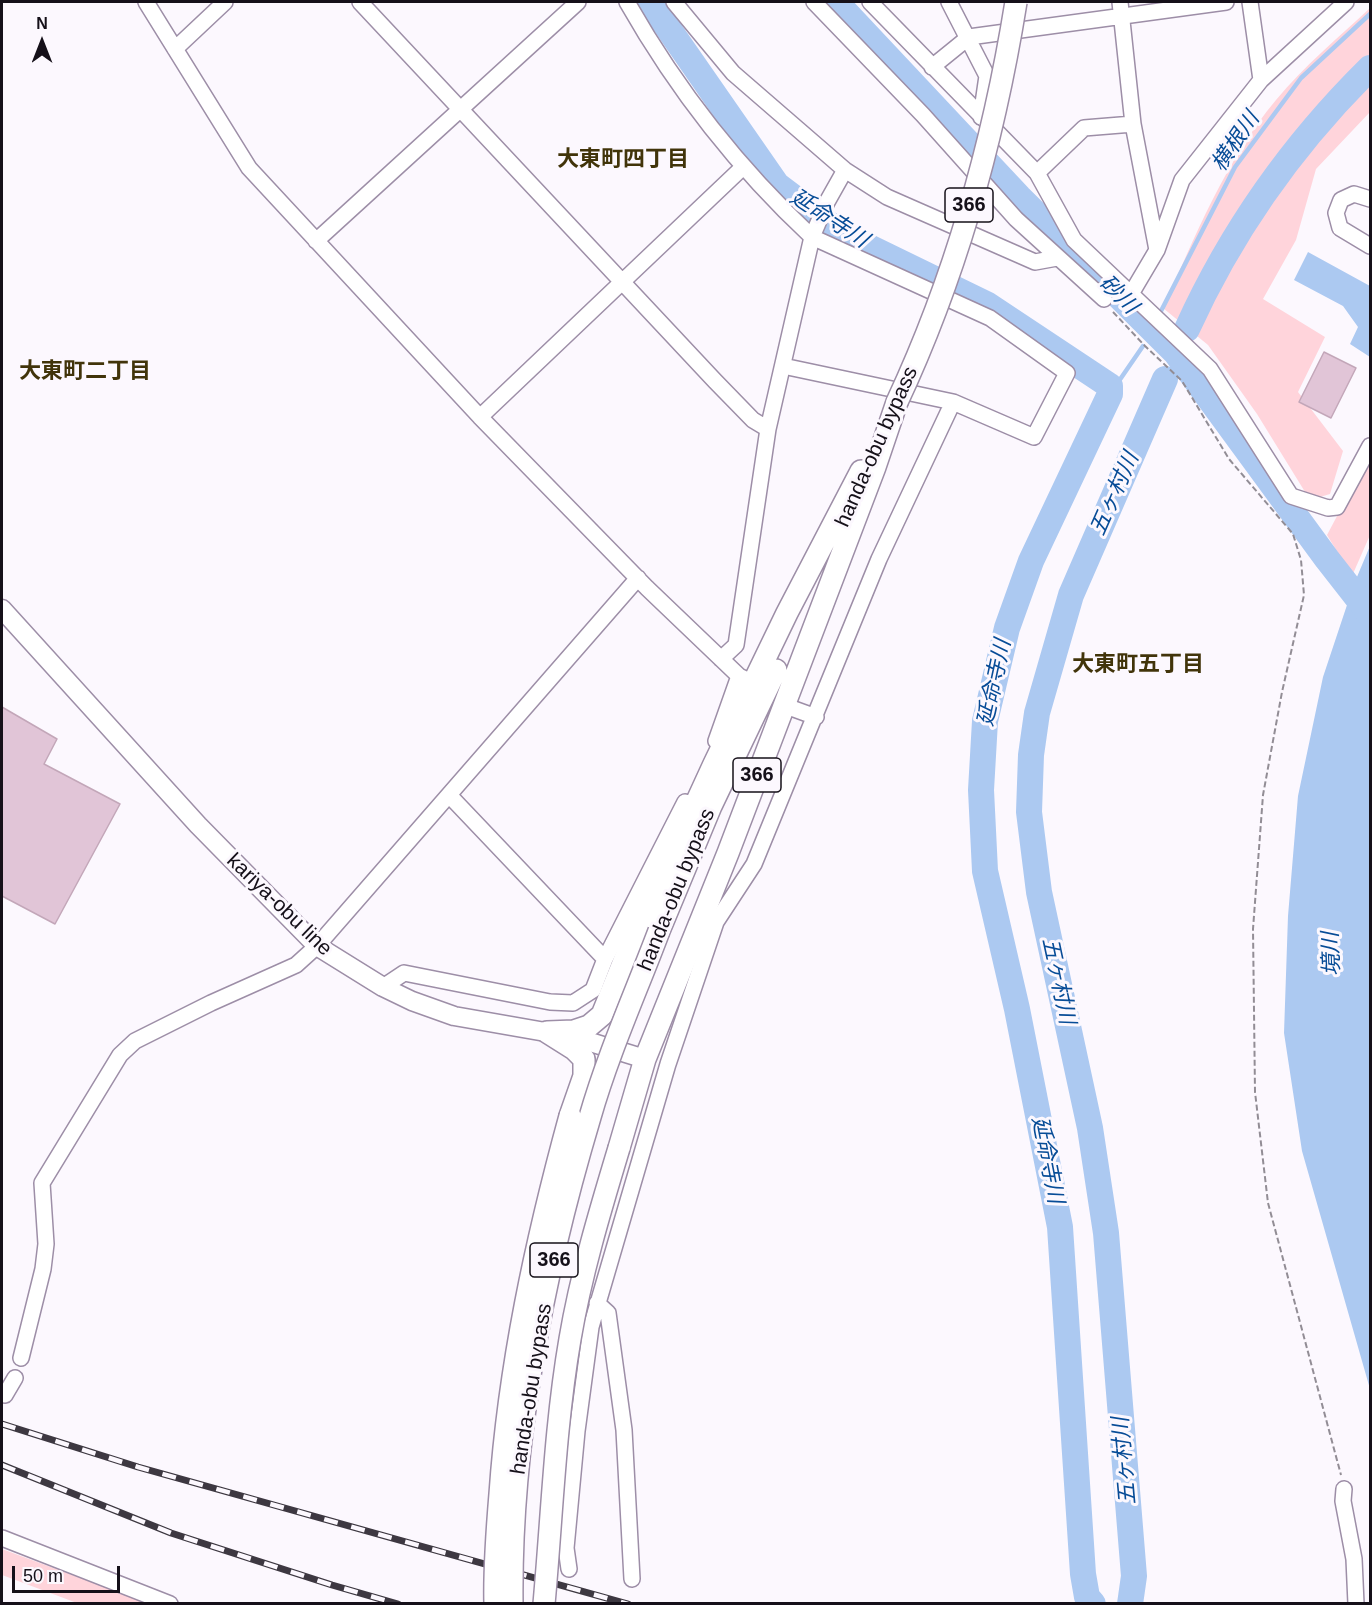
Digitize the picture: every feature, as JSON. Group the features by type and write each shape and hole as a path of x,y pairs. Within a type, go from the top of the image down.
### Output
{"highway":[{"name":"handa-obu bypass","path":"512,1604 518,1479 534,1361 560,1230 590,1116 659,931 711,806 927,334 983,162 1004,73 1016,2"},
{"name":"366","path":"548,1032 574,1031 589,1026 602,1015 628,951 719,753 787,613 897,402"},
{"name":"366","path":"544,1604 570,1340 588,1254 645,1059 683,959 728,853 875,467 897,402"},
{"name":"366","path":"495,1604 496,1546 502,1460 517,1351 543,1216 570,1116 584,1076 584,1059 574,1049 548,1032"}],"main road":[{"name":"kariya-obu line","path":"2,609 198,825 317,946 383,987 412,1001 454,1016 574,1037 645,1059"}],"street":[{"path":"146,2 249,168 480,417 638,578 742,678 716,742 605,959 593,990 573,1003 550,1002 404,973 383,987"},
{"path":"175,49 225,2"},
{"path":"360,2 624,281 715,381 753,420 768,429"},
{"path":"316,241 578,2"},
{"path":"627,2 672,76 742,168 812,236 990,318 1067,373 1034,437 953,402 783,366"},
{"path":"674,2 733,74 845,170 887,197 1035,262 1057,258 1073,240"},
{"path":"814,2 922,115 1016,219 1104,299"},
{"path":"870,2 1037,173 1073,240 1210,369 1291,496 1328,508 1337,507 1371,446"},
{"path":"949,2 969,37 987,76 981,117"},
{"path":"932,66 969,37 1121,8 1226,2"},
{"path":"1250,2 1261,80"},
{"path":"1131,294 1157,250 1182,180 1261,80 1346,2"},
{"path":"1121,8 1133,124 1157,250"},
{"path":"1037,173 1084,128 1133,124"},
{"path":"480,417 742,168"},
{"path":"721,659 736,645 768,429 812,236 845,170"},
{"path":"1371,199 1354,194 1341,200 1336,213 1340,228 1371,246"},
{"path":"569,1569 566,1548 577,1431 597,1303 668,1064 716,922 754,864 879,559 953,402"},
{"path":"21,1358 43,1269 46,1244 42,1183 109,1070 135,1041 211,1003 296,965 317,946 638,578"},
{"path":"794,709 816,717"},
{"path":"449,795 605,959"},
{"path":"597,1303 608,1313 624,1430 632,1579"},
{"path":"2,1393 5,1395 15,1378"},
{"path":"1344,1490 1343,1501 1354,1559 1356,1604"},
{"path":"2,1538 170,1604"}],"path":[{"path":"1104,299 1123,324 1182,381 1229,459 1293,534 1301,560 1304,595 1269,751 1263,795 1253,929 1255,1092 1268,1203 1344,1490"}],"shaded area":[{"path":"1370,8 1370,112 1316,169 1296,240 1263,299 1325,337 1298,392 1343,451 1330,494 1310,500 1257,414 1208,345 1163,308 1212,200 1241,148 1276,100 1298,76"},
{"path":"1370,454 1370,535 1352,576 1327,535"},
{"path":"2,1549 148,1603 77,1603 2,1575"}],"water":[{"path":"1308,252 1370,286 1370,357 1350,344 1358,327 1343,306 1294,280"},
{"name":"境川","path":"1370,546 1370,1389 1302,1151 1284,1033 1288,916 1298,796 1323,677 1354,584"}],"building":[{"path":"1324,352 1356,368 1331,418 1299,402"},
{"path":"2,707 57,739 44,764 120,804 55,924 2,896"}],"waterway":[{"name":"延命寺川","path":"650,2 777,185 842,234 988,305 1110,386 1110,394 1031,561 1007,628 985,721 981,790 985,871 1017,1009 1060,1227 1083,1574 1087,1597 1093,1604"},
{"name":"砂川","path":"836,2 1019,197 1176,353 1370,614"},
{"name":"横根川","path":"1161,311 1235,167 1301,78 1370,14"},
{"name":"五ヶ村川","path":"1187,329 1223,258 1266,190 1316,127 1370,68"},
{"name":"横根川","path":"1110,394 1143,346"},
{"name":"五ヶ村川","path":"1130,1604 1134,1576 1106,1233 1090,1128 1039,892 1029,812 1031,755 1037,713 1071,595 1165,379"}],"railway":[{"path":"2,1424 138,1467 628,1604"},
{"path":"2,1465 171,1533 398,1604"}],"district":[{"name":"大東町四丁目","path":"623,160"},
{"name":"大東町二丁目","path":"85,372"},
{"name":"大東町五丁目","path":"1138,665"}]}
